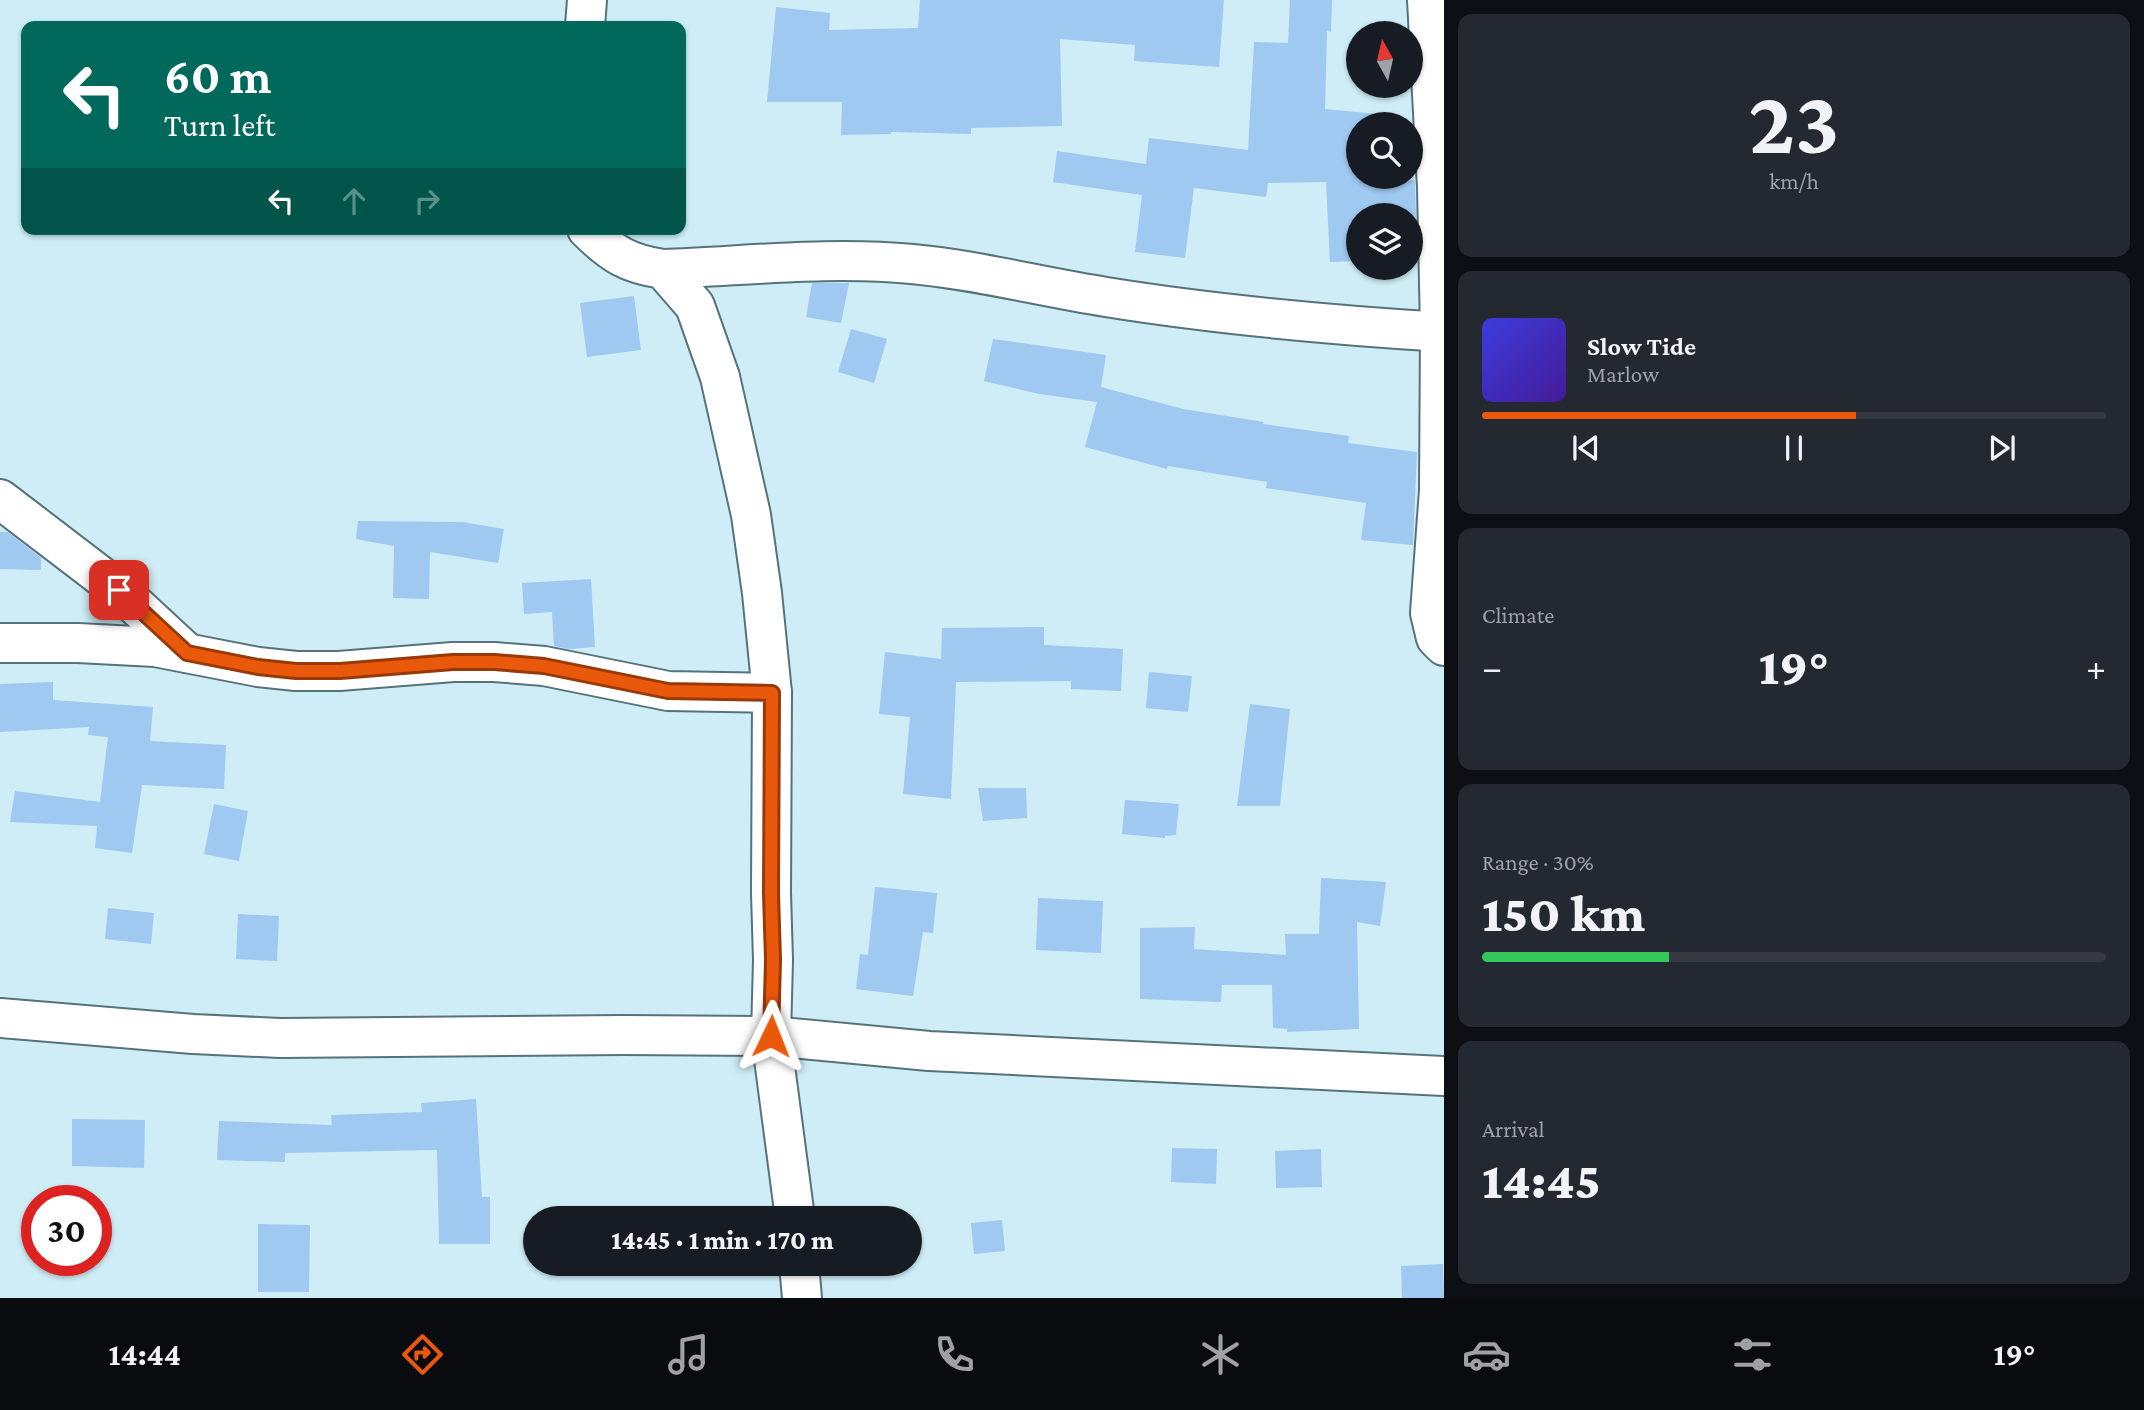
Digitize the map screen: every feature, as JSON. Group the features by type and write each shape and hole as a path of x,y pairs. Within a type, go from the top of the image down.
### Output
{"street":[{"path":"585,21 587,0"},
{"path":"1427,0 1442,332 1439,490 1430,613 1436,638 1444,646"},
{"path":"593,235 611,252 639,266 663,269 850,261 911,264 975,272 1024,284 1216,312 1279,320 1442,332"},
{"path":"663,269 695,306 720,377 751,515 762,593 772,693 771,1036 793,1206"},
{"path":"0,499 119,590 187,653"},
{"path":"0,643 155,647 258,667 296,671 494,662 544,666 668,691 772,693"},
{"path":"0,1018 193,1034 280,1038 771,1036 929,1051 1444,1076"},
{"path":"800,1276 802,1298"}],"building":[{"path":"920,0 1224,0 1219,67 1134,61 1135,45 1060,39 1062,126 971,128 971,134 891,132 841,135 842,102 767,102 776,7 830,13 829,30 918,28"},
{"path":"1290,0 1332,0 1331,32 1327,31 1325,109 1356,112 1346,112 1346,189 1415,189 1416,203 1346,203 1346,261 1330,262 1326,182 1268,183 1266,197 1194,188 1185,258 1135,252 1142,195 1053,182 1057,151 1146,164 1149,138 1248,150 1254,42 1288,43"},
{"path":"812,283 849,283 841,323 806,317"},
{"path":"634,296 641,350 587,357 580,303"},
{"path":"851,329 887,339 874,383 838,372"},
{"path":"993,339 1106,355 1101,387 1183,409 1349,436 1348,443 1417,452 1413,545 1361,540 1366,503 1266,488 1267,482 1168,466 1167,469 1085,447 1097,402 1039,394 984,381"},
{"path":"358,521 463,522 504,529 498,563 430,552 429,599 393,598 394,546 356,539"},
{"path":"0,532 8,532 41,558 41,570 0,569"},
{"path":"591,579 595,647 569,649 554,646 552,612 524,614 522,583"},
{"path":"1044,627 1044,645 1123,649 1121,691 1071,689 1071,681 956,682 951,799 903,794 910,717 879,714 885,652 941,659 942,628"},
{"path":"1149,672 1192,676 1188,712 1146,708"},
{"path":"53,682 53,700 153,707 150,741 226,745 224,789 142,785 132,853 95,848 97,826 10,822 15,791 100,802 108,737 88,735 89,727 0,732 0,684"},
{"path":"1250,704 1290,709 1280,806 1237,806"},
{"path":"978,788 1026,788 1027,818 983,821"},
{"path":"1125,800 1179,804 1176,835 1165,838 1122,834"},
{"path":"214,804 248,811 239,861 204,854"},
{"path":"1321,878 1386,882 1380,926 1357,922 1359,1029 1287,1032 1287,1029 1273,1028 1272,985 1222,985 1221,1002 1140,999 1140,928 1195,927 1194,949 1286,955 1285,934 1319,934"},
{"path":"875,887 937,893 933,933 923,932 913,996 856,989 860,954 868,955"},
{"path":"1038,898 1103,901 1101,953 1036,950"},
{"path":"108,908 154,913 151,944 105,939"},
{"path":"238,914 279,916 277,961 236,959"},
{"path":"476,1099 482,1197 490,1197 490,1244 439,1244 437,1150 285,1153 285,1162 217,1160 219,1121 332,1125 331,1115 422,1112 421,1103"},
{"path":"72,1119 145,1120 144,1168 72,1166"},
{"path":"1172,1148 1217,1149 1216,1184 1171,1182"},
{"path":"1321,1149 1322,1187 1276,1188 1275,1151"},
{"path":"1002,1220 1005,1251 974,1254 971,1223"},
{"path":"258,1224 310,1225 309,1292 258,1292"},
{"path":"1443,1264 1444,1298 1402,1298 1401,1266"}],"route":[{"path":"119,590 187,653 258,667 296,671 340,671 453,662 494,662 544,666 668,691 772,693 771,1036"}]}
